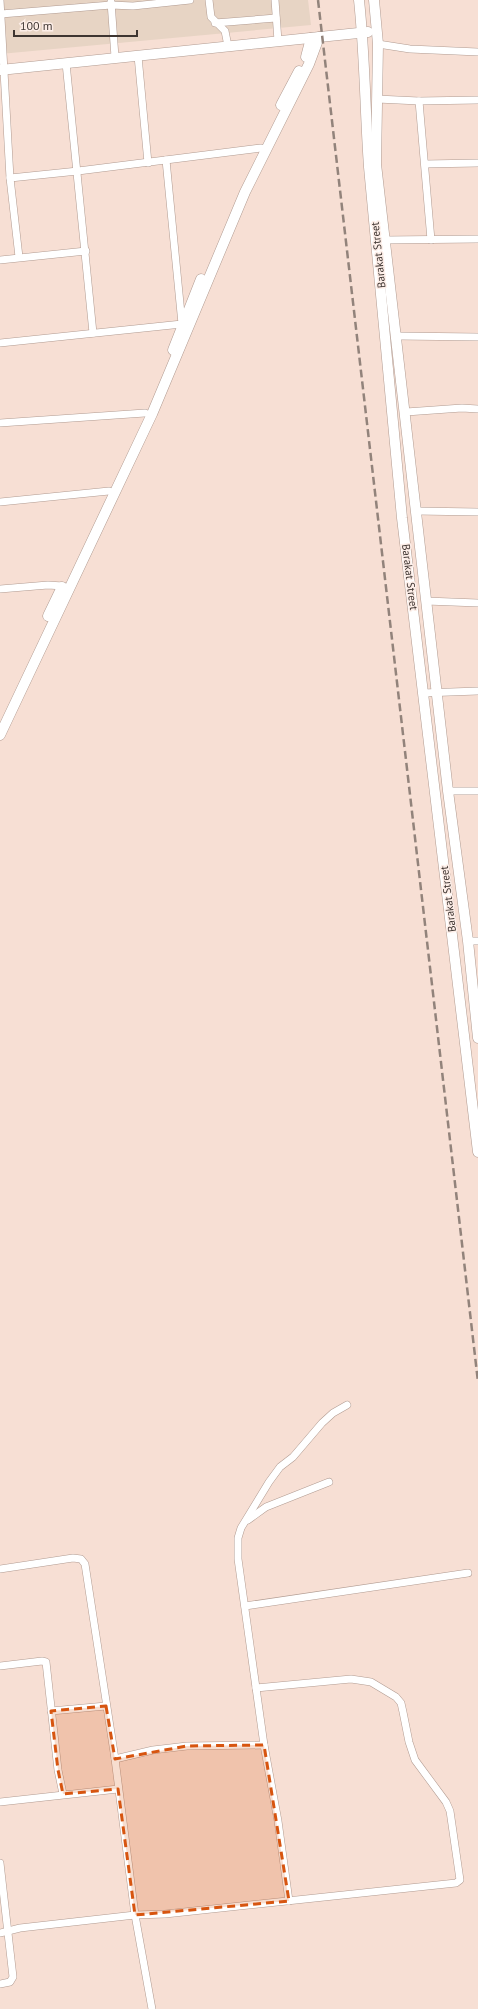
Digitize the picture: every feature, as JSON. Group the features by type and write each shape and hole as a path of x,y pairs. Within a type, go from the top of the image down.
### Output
{"main road":[{"name":"Barakat Street","path":"359,0 363,32 365,110 374,226 387,338 402,518 478,1152"},
{"name":"Barakat Street","path":"374,0 378,44 376,164 406,412 448,791 473,941 478,1038"},
{"path":"2,69 377,31"},
{"path":"0,735 152,414 236,196 315,37"},
{"path":"0,720 145,413 182,324 199,292 245,192 304,74 315,37"}],"street":[{"path":"0,0 4,140 19,257"},
{"path":"1,14 111,2 133,6 190,0"},
{"path":"209,0 211,17 215,23 225,31 228,46"},
{"path":"275,0 278,41"},
{"path":"111,2 115,57"},
{"path":"215,23 276,18"},
{"path":"378,44 410,49 478,52"},
{"path":"138,56 148,163"},
{"path":"66,63 86,251 93,334"},
{"path":"377,98 419,101 478,100"},
{"path":"419,101 432,240"},
{"path":"10,178 148,163 261,148"},
{"path":"0,343 182,324 166,160"},
{"path":"425,164 478,163"},
{"path":"384,240 478,239"},
{"path":"0,260 86,251"},
{"path":"397,336 478,337"},
{"path":"406,412 462,408 478,409"},
{"path":"0,423 145,413"},
{"path":"0,502 108,491"},
{"path":"416,510 478,512"},
{"path":"0,589 48,584 63,586"},
{"path":"426,601 478,603"},
{"path":"423,693 478,691"},
{"path":"448,791 478,791"},
{"path":"288,1901 278,1821 264,1745 256,1688 237,1548 238,1538 246,1521 269,1482 280,1467 293,1457 322,1423 348,1405"},
{"path":"246,1521 266,1507 329,1482"},
{"path":"0,1569 73,1558 81,1559 85,1564 115,1759 135,1915 152,2009"},
{"path":"245,1606 468,1573"},
{"path":"0,1666 42,1661 46,1662 51,1711 63,1794"},
{"path":"0,1933 7,1930 135,1915 165,1914 456,1883 460,1880 450,1811 446,1802 415,1760 409,1742 401,1702 396,1697 370,1682 351,1678 256,1688"},
{"path":"51,1711 106,1706"},
{"path":"115,1759 153,1750 187,1746 264,1745"},
{"path":"0,1802 118,1789"},
{"path":"0,1863 7,1930 14,1977 10,1982 0,1984"}],"highlighted area":[{"path":"106,1706 115,1759 187,1746 264,1745 289,1901 135,1915 118,1789 63,1794 58,1770 51,1711"}],"shaded area":[{"path":"0,0 308,0 311,25 0,54"}],"railway":[{"path":"318,0 478,1382"}]}
